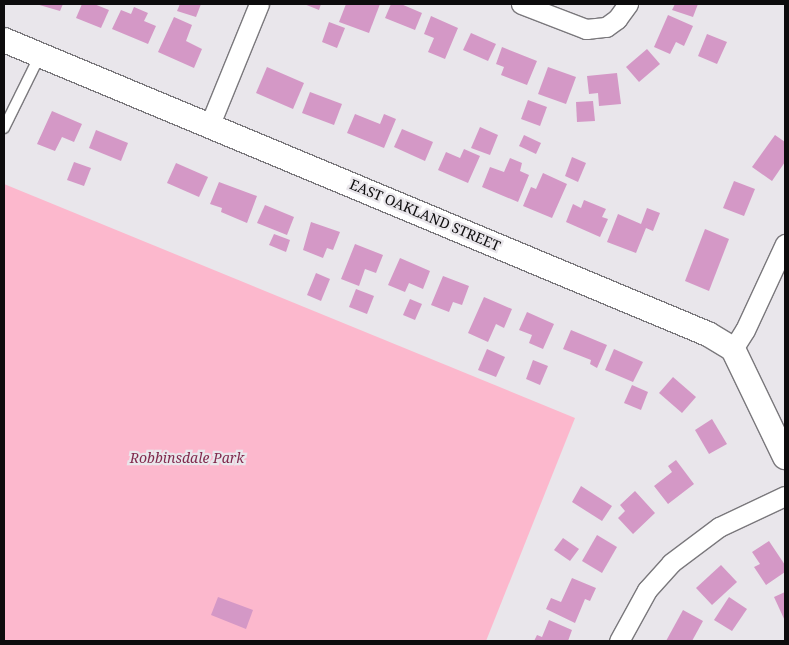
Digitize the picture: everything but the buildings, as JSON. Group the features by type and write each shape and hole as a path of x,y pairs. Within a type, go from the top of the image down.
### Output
{"street":[{"path":"210,124 259,4"},
{"path":"521,4 586,29 606,27 617,19 628,4"},
{"name":"EAST OAKLAND STREET","path":"4,40 210,124 708,334 733,349"},
{"path":"785,244 746,330 733,349 785,457"},
{"path":"619,641 647,590 671,562 719,527 785,496"}],"lane":[{"path":"4,128 40,55"}],"green space":[{"name":"Robbinsdale Park","path":"4,184 575,418 486,641 4,641"}]}
